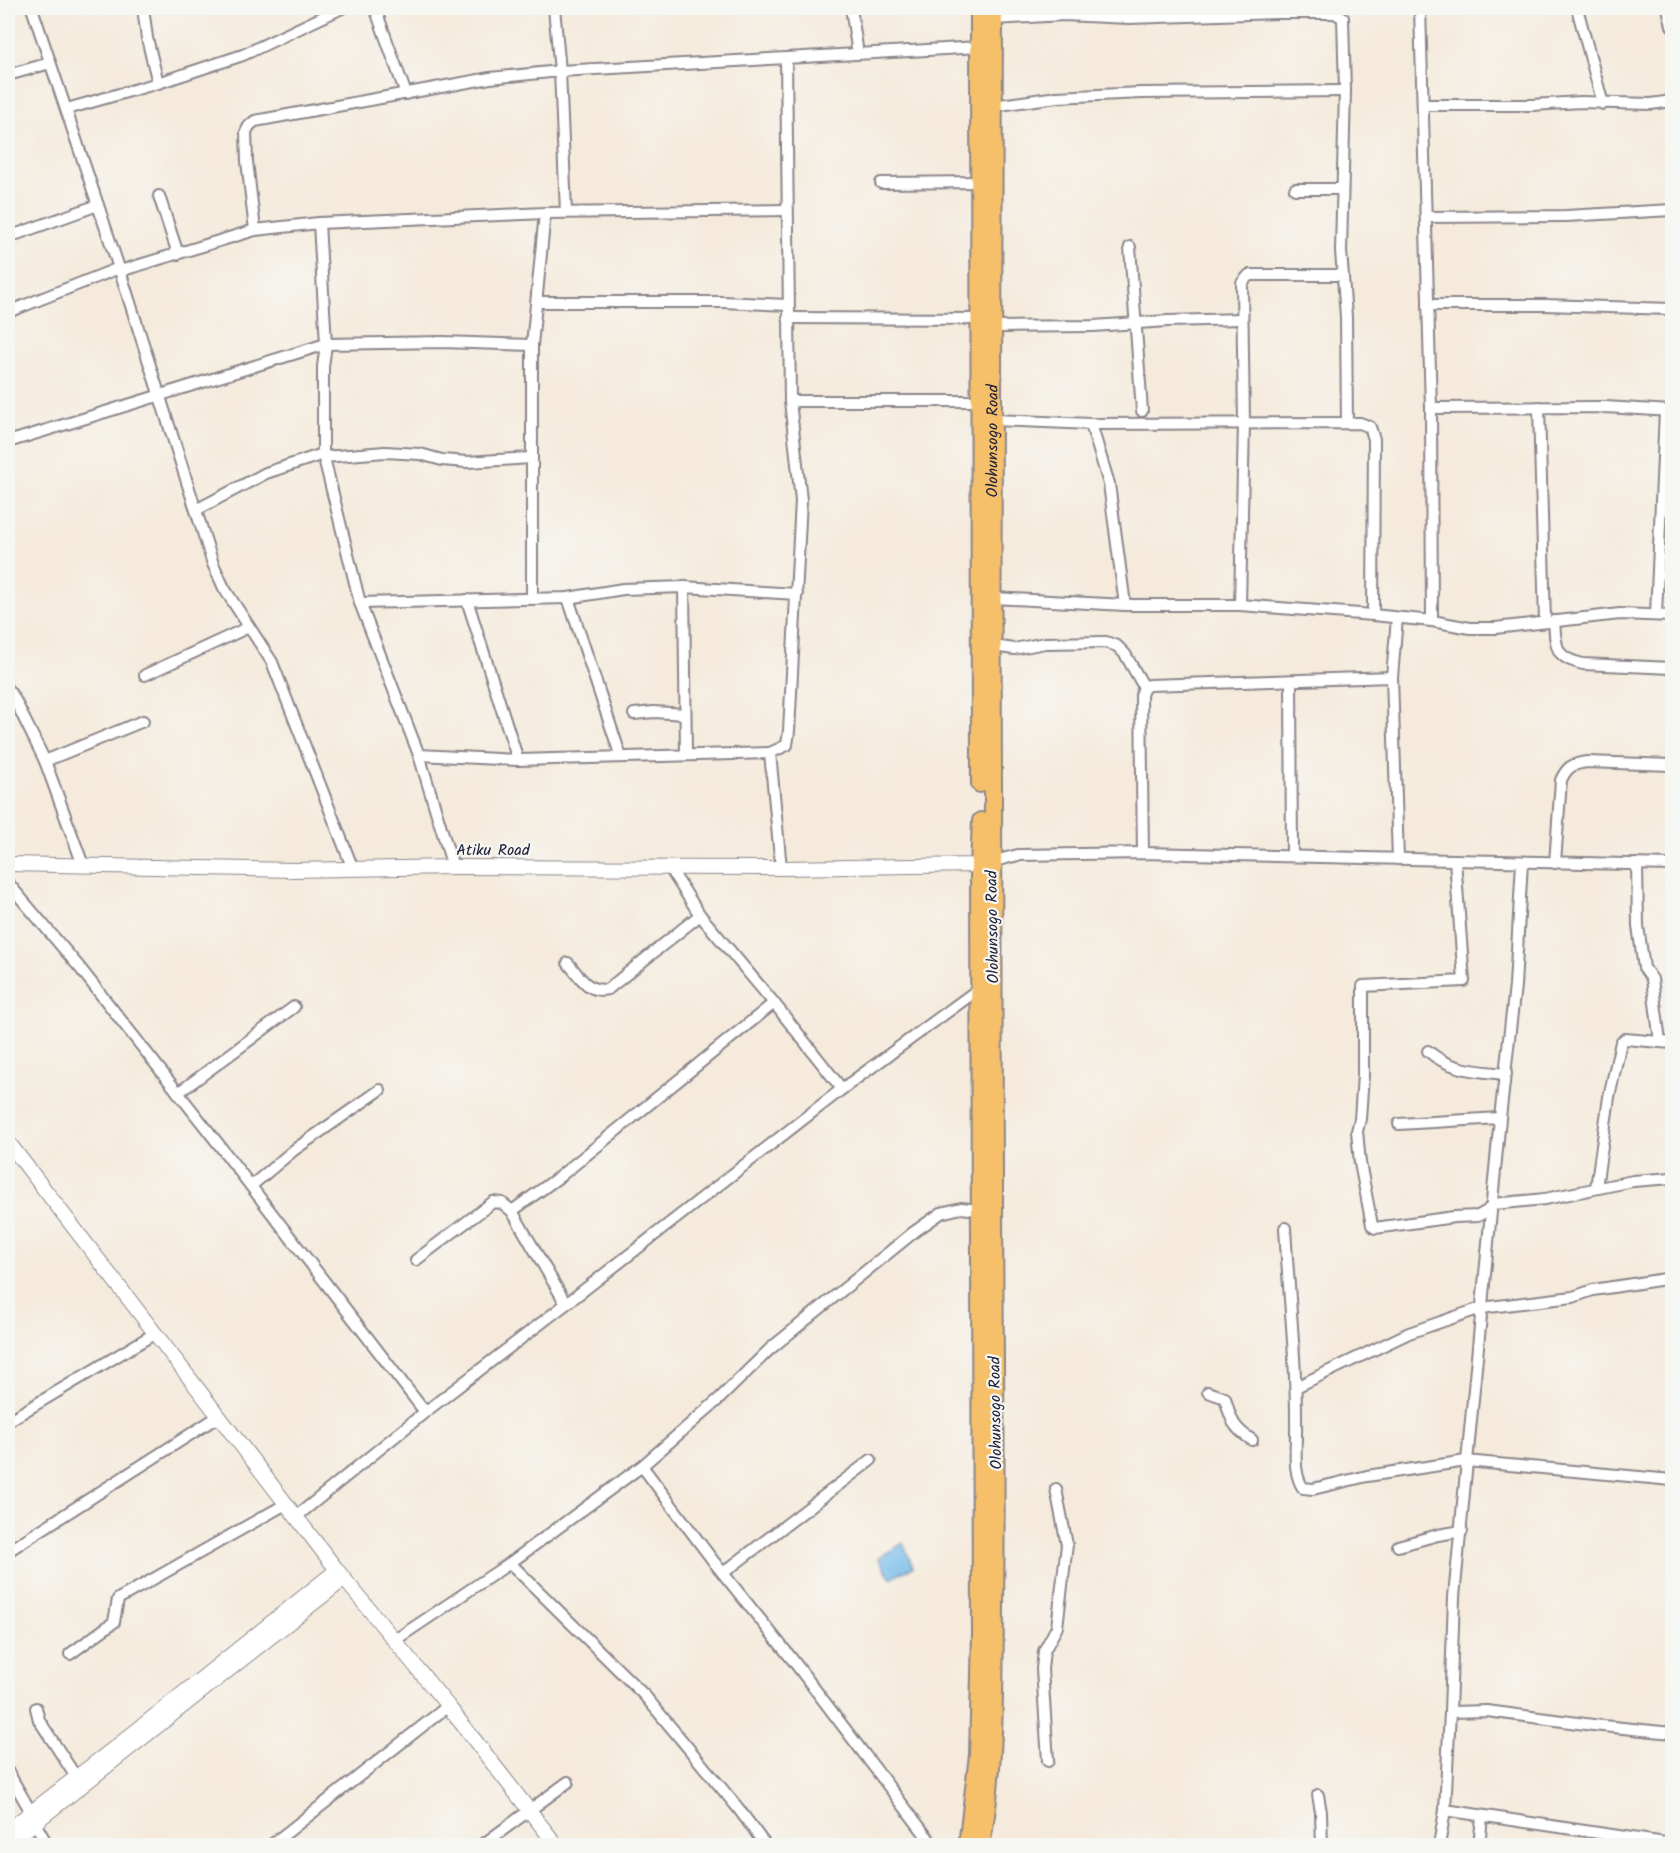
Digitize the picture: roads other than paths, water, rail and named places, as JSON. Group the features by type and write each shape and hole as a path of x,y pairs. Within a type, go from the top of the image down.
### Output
{"main road":[{"name":"Olohunsogo Road","path":"979,8 980,182 994,420 994,598 980,988 979,1210 988,1635 993,1756 981,1845"},
{"name":"Olohunsogo Road","path":"967,1845 978,1755 988,1635 996,1492 994,984 981,828 980,401 987,323 994,14"}],"street":[{"path":"32,8 120,270 213,564 224,588 272,662 353,868"},
{"path":"143,8 147,38 158,83"},
{"path":"67,109 158,83 243,55 342,8"},
{"path":"375,8 406,94"},
{"path":"554,8 560,71 567,212"},
{"path":"851,8 858,54"},
{"path":"1420,8 1431,408 1432,621"},
{"path":"1577,8 1603,104"},
{"path":"1668,8 1672,26"},
{"path":"994,14 1129,18 1335,13 1343,18 1345,91 1342,189 1347,423"},
{"path":"255,230 246,132 255,121 490,78 560,71 980,47"},
{"path":"419,755 518,760 770,753 787,745 801,500 790,401 786,58"},
{"path":"8,75 50,63"},
{"path":"993,106 1057,97 1141,93 1345,91"},
{"path":"1424,105 1532,105 1581,102 1651,104 1672,101"},
{"path":"881,183 980,182"},
{"path":"1295,189 1342,189"},
{"path":"159,196 178,254"},
{"path":"8,234 17,234 98,205"},
{"path":"8,312 120,270 255,230 320,223 567,212 787,210"},
{"path":"1426,217 1566,216 1672,210"},
{"path":"532,599 532,345 545,213"},
{"path":"320,223 326,344 322,367 323,455 360,603 419,755 453,867"},
{"path":"1130,247 1142,411"},
{"path":"1240,605 1244,423 1242,284 1250,275 1343,275"},
{"path":"537,302 723,302 788,305"},
{"path":"1428,305 1544,305 1672,309"},
{"path":"788,318 1093,326 1136,322 1242,319"},
{"path":"8,442 326,344 442,342 532,345"},
{"path":"790,401 980,401"},
{"path":"1539,407 1550,621 1556,648 1564,659 1570,662 1672,668"},
{"path":"1431,408 1605,407 1669,411 1656,615"},
{"path":"994,420 1091,424 1360,423 1370,427 1374,439 1373,615"},
{"path":"1091,424 1109,484 1125,605"},
{"path":"196,510 266,473 323,455 385,452 420,454 442,460 467,462 531,458"},
{"path":"360,603 568,598 623,589 684,587 797,594"},
{"path":"684,587 686,754"},
{"path":"568,598 621,757"},
{"path":"994,598 1125,605 1240,605 1373,615 1432,621 1470,628 1495,628 1620,614 1672,616"},
{"path":"467,600 518,760"},
{"path":"1397,618 1392,677 1398,859"},
{"path":"145,675 249,627"},
{"path":"993,646 1014,649 1045,643 1106,642 1117,646 1125,654 1144,687"},
{"path":"1143,853 1141,695 1144,687 1392,677"},
{"path":"1291,681 1292,856"},
{"path":"8,690 45,761 83,866"},
{"path":"634,714 654,712 685,714"},
{"path":"45,761 143,721"},
{"path":"770,753 781,868"},
{"path":"1555,863 1561,780 1566,768 1587,762 1672,765"},
{"path":"985,863 1018,855 1143,853 1672,865"},
{"path":"1455,860 1464,981 1363,986 1363,1075 1357,1131 1365,1195 1372,1225 1375,1228 1478,1216 1493,1204 1545,1199 1633,1181 1672,1178"},
{"path":"1439,1845 1445,1810 1454,1598 1481,1308 1515,986 1522,862"},
{"name":"Atiku Road","path":"8,864 300,870 453,867 781,868 985,863"},
{"path":"1636,864 1638,926 1644,968 1652,979 1660,1042"},
{"path":"669,867 700,915 842,1089"},
{"path":"8,883 80,968 424,1412"},
{"path":"568,963 589,987 599,991 608,989 700,915"},
{"path":"297,1516 424,1412 842,1089 980,988"},
{"path":"512,1210 559,1178 774,1003"},
{"path":"178,1093 294,1007"},
{"path":"1596,1188 1619,1045 1625,1039 1672,1043"},
{"path":"1428,1051 1446,1064 1461,1069 1506,1074"},
{"path":"251,1186 294,1150 380,1090"},
{"path":"1399,1124 1500,1118"},
{"path":"8,1142 340,1574 557,1845"},
{"path":"416,1260 493,1202 502,1203 512,1210 566,1304"},
{"path":"395,1640 510,1563 642,1466 719,1399 770,1348 914,1232 940,1213 961,1208 979,1210"},
{"path":"1285,1228 1296,1387 1296,1457 1298,1482 1303,1488 1313,1489 1367,1476 1466,1461 1672,1480"},
{"path":"1296,1387 1408,1333 1481,1308 1573,1297 1593,1290 1672,1278"},
{"path":"8,1421 154,1334"},
{"path":"1208,1392 1225,1398 1232,1422 1238,1431 1252,1440"},
{"path":"8,1551 219,1416"},
{"path":"723,1573 871,1460"},
{"path":"642,1466 934,1845"},
{"path":"1048,1761 1042,1669 1044,1651 1057,1627 1067,1545 1056,1489"},
{"path":"70,1654 114,1622 118,1599 286,1504"},
{"path":"1398,1546 1461,1531"},
{"path":"510,1563 645,1696 731,1799 766,1845"},
{"path":"8,1844 76,1777 340,1574"},
{"path":"8,1830 33,1818 340,1574"},
{"path":"270,1845 448,1706"},
{"path":"36,1708 39,1720 76,1777"},
{"path":"1450,1712 1487,1711 1672,1733"},
{"path":"8,1772 48,1845"},
{"path":"481,1845 568,1782"},
{"path":"1318,1795 1322,1845"},
{"path":"1445,1810 1641,1843 1672,1844"},
{"path":"1479,1845 1482,1817"}],"water":[{"path":"903,1543 913,1567 891,1578 878,1558"}]}
